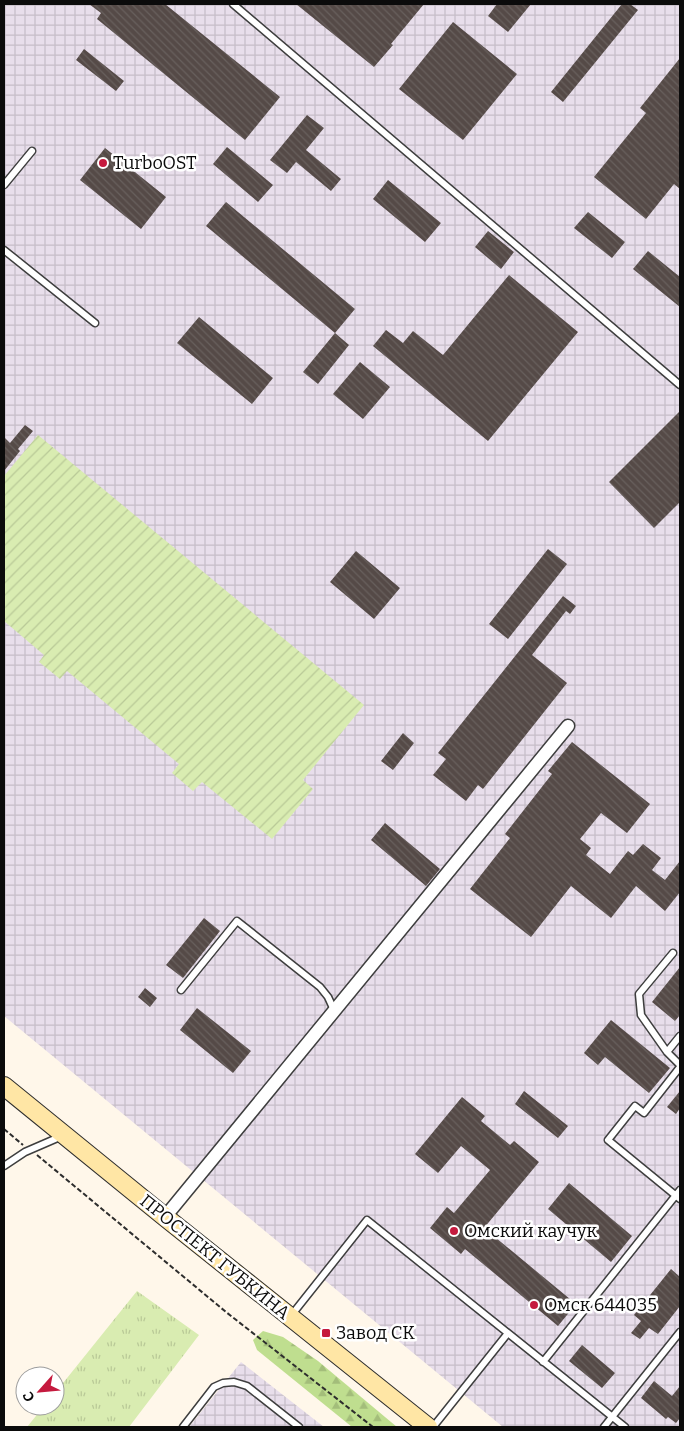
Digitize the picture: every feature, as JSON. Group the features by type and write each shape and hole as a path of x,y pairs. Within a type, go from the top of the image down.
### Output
{"main road":[{"name":"ПРОСПЕКТ ГУБКИНА","path":"4,1086 428,1427"}],"street":[{"path":"165,1216 568,726"}],"lane":[{"path":"233,4 680,385"},
{"path":"4,185 32,151"},
{"path":"4,250 95,323"},
{"path":"181,990 237,921 320,987 328,996 334,1010"},
{"path":"543,1362 679,1195 608,1140 636,1106 644,1112 680,1066 667,1052 641,1015 639,994 673,953"},
{"path":"667,1052 680,1036"},
{"path":"4,1166 30,1150 64,1135"},
{"path":"290,1317 367,1220 625,1427"},
{"path":"604,1427 680,1332"},
{"path":"432,1427 508,1333"},
{"path":"183,1427 214,1387 223,1383 234,1382 247,1386 299,1427"}],"path":[{"path":"4,1129 226,1312 372,1427"}],"shaded area":[{"path":"4,4 680,4 680,1427 503,1427 4,1016"},
{"path":"241,1362 324,1427 189,1427"}],"green space":[{"path":"38,435 364,705 303,780 313,789 272,839 202,782 193,791 172,773 179,764 67,671 60,679 39,662 44,655 4,621 4,476"},
{"path":"137,1291 199,1335 129,1427 27,1427 36,1416 65,1416 65,1381"},
{"path":"263,1331 283,1337 318,1361 397,1427 352,1427 257,1350 253,1340"}],"building":[{"path":"89,4 165,4 280,97 245,140 97,19 101,13"},
{"path":"296,4 424,4 374,67"},
{"path":"497,4 531,4 508,32 488,16"},
{"path":"622,4 630,4 638,10 563,102 551,92"},
{"path":"453,22 517,74 463,140 399,89"},
{"path":"84,49 124,81 116,91 76,60"},
{"path":"680,58 680,189 674,184 646,219 594,177 646,113 640,108"},
{"path":"307,115 324,128 306,150 341,179 331,191 296,162 287,173 270,160"},
{"path":"227,147 273,185 258,202 213,164"},
{"path":"105,148 166,197 141,229 80,180"},
{"path":"388,180 441,223 425,242 373,199"},
{"path":"226,202 355,309 335,333 206,226"},
{"path":"588,212 625,242 612,258 574,228"},
{"path":"488,231 514,252 501,269 475,247"},
{"path":"648,251 680,277 680,307 633,269"},
{"path":"509,275 578,332 488,441 373,346 386,330 403,343 413,331 443,355"},
{"path":"199,317 273,378 252,404 177,343"},
{"path":"335,333 349,345 318,384 303,372"},
{"path":"360,362 390,387 363,419 333,394"},
{"path":"680,411 680,502 654,528 609,482"},
{"path":"25,425 33,431 18,449 20,451 4,471 4,437 10,443"},
{"path":"548,549 567,564 508,639 489,624"},
{"path":"356,551 400,588 374,619 330,582"},
{"path":"563,596 576,606 570,614 566,611 532,655 567,683 483,789 478,785 466,801 433,775 446,759 438,753"},
{"path":"403,733 414,743 393,770 381,761"},
{"path":"572,742 650,804 627,833 601,813 580,839 591,848 586,855 610,874 628,851 633,855 643,844 661,858 652,870 665,880 680,861 680,892 665,911 636,886 611,918 571,886 531,937 470,889 510,838 505,834 552,774 548,771"},
{"path":"385,823 440,869 426,886 371,840"},
{"path":"204,918 220,931 183,978 166,965"},
{"path":"680,967 680,1015 675,1021 652,1002"},
{"path":"145,988 157,998 150,1007 138,997"},
{"path":"197,1008 251,1051 233,1073 180,1030"},
{"path":"611,1020 670,1068 649,1093 605,1057 598,1065 584,1053"},
{"path":"524,1091 568,1126 558,1138 515,1104"},
{"path":"680,1091 680,1108 676,1114 667,1107"},
{"path":"462,1097 485,1116 481,1121 510,1145 514,1141 539,1162 484,1228 576,1304 558,1326 465,1249 461,1254 430,1228 447,1207 454,1213 490,1170 461,1146 438,1173 415,1154"},
{"path":"569,1183 632,1236 611,1262 548,1209"},
{"path":"671,1269 680,1277 680,1306 658,1334 649,1328 640,1339 631,1333 641,1321 634,1315"},
{"path":"582,1345 615,1373 602,1388 569,1361"},
{"path":"654,1381 672,1396 680,1386 680,1418 676,1423 668,1417 666,1419 641,1398"}],"place":[{"name":"TurboOST","path":"103,163"},
{"name":"Омский каучук","path":"454,1231"},
{"name":"Омск 644035","path":"534,1305"},
{"name":"Завод СК","path":"326,1333"}]}
